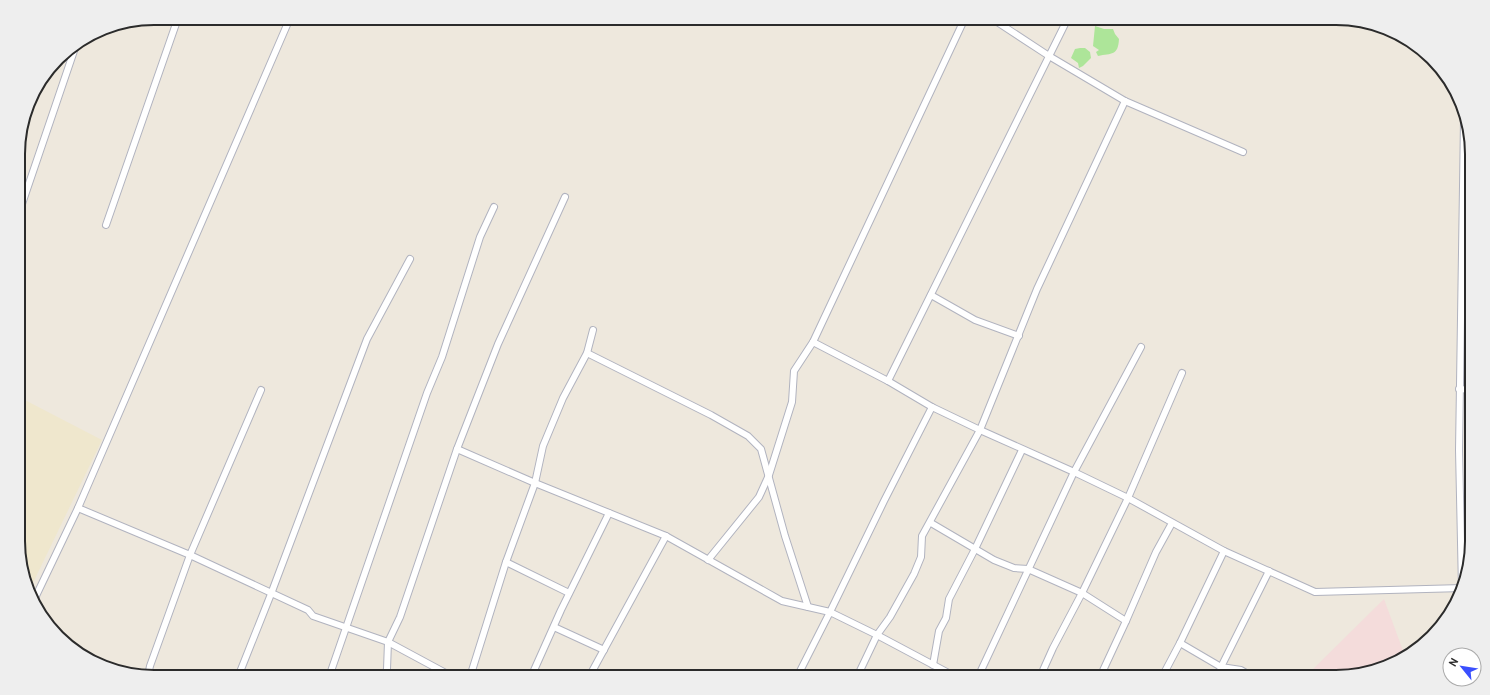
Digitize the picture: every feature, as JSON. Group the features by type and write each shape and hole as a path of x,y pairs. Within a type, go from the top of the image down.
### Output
{"street":[{"path":"106,225 176,25"},
{"path":"37,594 78,508 287,25"},
{"path":"708,560 759,497 768,475 792,402 794,371 813,342 961,25"},
{"path":"1002,25 1049,56 1125,101 1243,152"},
{"path":"888,381 1064,25"},
{"path":"25,195 73,54"},
{"path":"860,670 877,635 890,617 914,574 921,557 922,536 931,523 980,430 1037,289 1125,101"},
{"path":"1462,570 1459,450 1464,137"},
{"path":"387,670 388,642 400,617 458,449 498,344 565,197"},
{"path":"331,670 427,393 442,357 480,237 494,207"},
{"path":"241,670 272,594 367,339 410,259"},
{"path":"931,295 975,320 1019,336"},
{"path":"472,670 506,562 535,483 543,446 563,398 586,353 593,330"},
{"path":"813,342 888,381 932,407 1128,498 1224,551 1315,592 1456,588"},
{"path":"981,670 1074,472 1141,347"},
{"path":"586,353 711,415 748,436 761,449 785,536 808,607"},
{"path":"1043,670 1128,498 1182,373"},
{"path":"1460,389 1465,389"},
{"path":"150,670 190,555 261,390"},
{"path":"801,670 932,407"},
{"path":"458,449 535,483 666,536 782,601 830,612 943,670"},
{"path":"933,665 939,631 946,618 949,600 1022,450"},
{"path":"78,508 190,555 308,610 313,616 388,642 440,670"},
{"path":"534,670 569,593 609,513"},
{"path":"931,523 994,560 1014,568 1028,569 1082,593 1126,621"},
{"path":"1103,670 1156,552 1172,523"},
{"path":"593,670 666,536"},
{"path":"1166,670 1224,551"},
{"path":"506,562 569,593"},
{"path":"1220,670 1269,571"},
{"path":"554,627 604,650"},
{"path":"1180,643 1221,667 1241,670"}],"shaded area":[{"path":"25,400 102,440 33,584 26,558 25,541"},
{"path":"1384,599 1403,651 1393,657 1361,668 1344,670 1312,670"}],"green space":[{"path":"1095,26 1104,29 1113,29 1119,39 1116,51 1111,54 1098,56 1096,52 1099,50 1093,46"},
{"path":"1085,48 1090,52 1091,58 1079,68 1078,63 1071,58 1075,49"}]}
